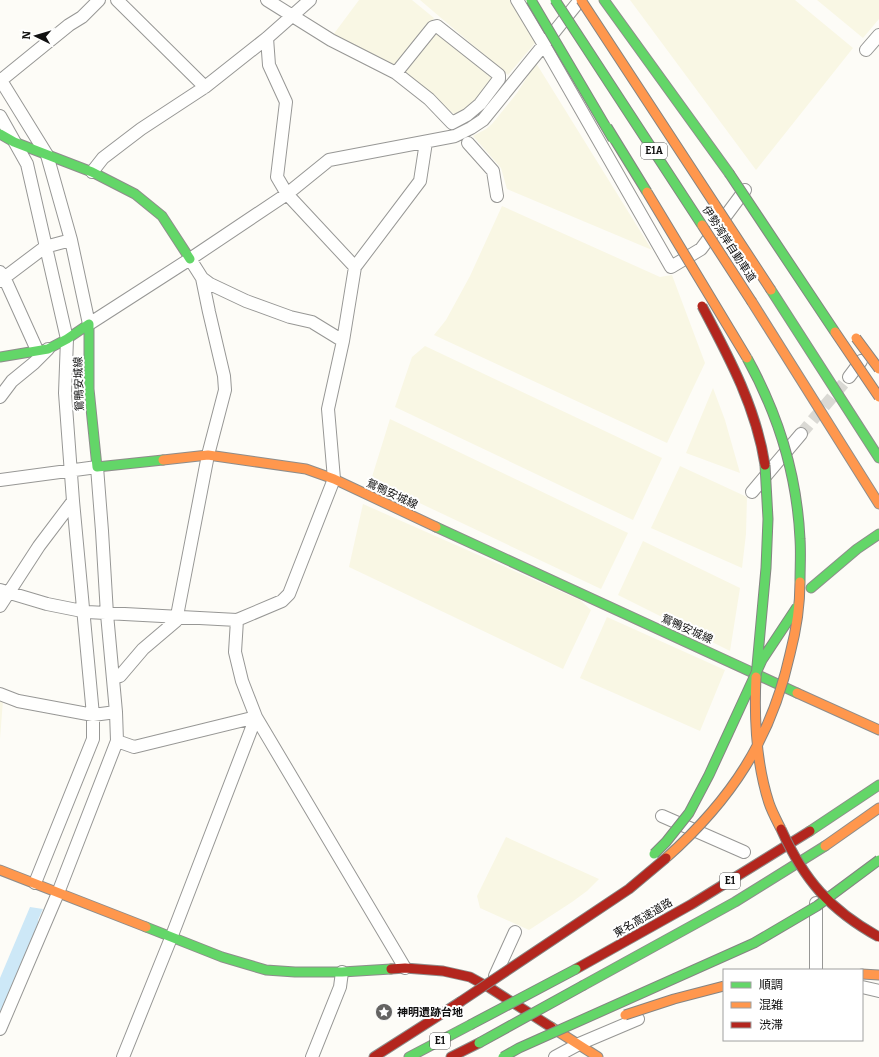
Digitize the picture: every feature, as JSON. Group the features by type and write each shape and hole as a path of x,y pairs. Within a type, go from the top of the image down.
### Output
{"main road":[{"path":"374,1057 460,1002 629,889 655,869 683,844 706,820 746,767 763,735 785,677 794,637 800,598 802,561 800,524 794,486 784,444 769,402 739,342 606,126 531,0"},
{"name":"伊勢湾岸自動車道","path":"555,0 752,302 879,504"},
{"name":"伊勢湾岸自動車道","path":"581,0 879,458"},
{"path":"604,0 728,173 879,397"},
{"path":"606,126 650,212 681,268"},
{"path":"0,134 14,142 92,172 136,194 162,216 190,259"},
{"path":"728,173 802,266"},
{"path":"699,301 727,352 740,380 754,416 766,468 768,541 756,653 754,697 755,734 758,762 764,787 773,814 784,839 816,889 846,918 879,937"},
{"path":"0,358 43,350 69,338 87,325"},
{"name":"鴛鴨安城線","path":"87,325 94,468 208,455 306,469 334,479 604,605 879,730"},
{"path":"852,332 879,370"},
{"path":"645,862 666,842 689,813 709,775 762,660 782,628 811,588 842,560 879,534"},
{"name":"東名高速道路","path":"409,1057 645,932 829,820 879,785"},
{"name":"E1","path":"451,1057 658,945 787,869 879,808"},
{"path":"503,1057 519,1048 754,943 817,906 879,860"},
{"path":"0,870 222,957 266,970 295,972 342,972 405,968 443,970 470,977 490,988 598,1057"},
{"path":"562,934 624,883 634,872"},
{"path":"863,974 879,975"},
{"path":"558,1043 642,1008 693,993 723,986"}],"street":[{"path":"99,0 82,18 69,25 0,80 44,153 71,240 87,325 190,259 287,194 329,160 455,136 471,128 483,120 581,0"},
{"path":"117,0 205,87"},
{"path":"267,0 331,40 396,73 429,99 452,122 467,115 480,104 499,79 498,75 437,26 433,27 396,73"},
{"path":"92,172 103,158 142,129 205,87 267,38 310,0"},
{"path":"517,0 544,44 671,267 701,250 747,188"},
{"path":"613,0 864,356 879,373"},
{"path":"866,50 879,35"},
{"path":"267,38 269,65 286,102 277,177 287,194 355,267"},
{"path":"0,116 27,164 45,246 69,338 65,393 73,471 73,501 85,611 93,715 93,739 36,884"},
{"path":"5,591 47,604 85,611 238,620 282,601 289,594 334,479 328,409 343,341 355,267 420,181 426,142"},
{"path":"468,142 493,171 497,196"},
{"path":"0,397 12,381 34,363 43,350 1,277 45,246 71,240"},
{"path":"113,678 120,676 143,649 176,621 208,455 225,390 224,376 202,278 190,259"},
{"path":"202,278 210,284 246,302 290,317 312,322 343,341"},
{"path":"849,377 864,356"},
{"path":"752,492 800,434"},
{"path":"0,480 94,468 102,531 105,613 113,678 117,741 0,1028"},
{"path":"0,606 5,591 73,501"},
{"path":"238,620 235,652 242,681 256,717 405,968"},
{"path":"0,694 18,701 93,715 116,712"},
{"path":"117,741 134,747 256,717"},
{"path":"123,1057 172,938 256,717"},
{"path":"662,816 744,852"},
{"path":"812,888 816,900 816,969"},
{"path":"490,988 515,932"},
{"path":"312,1057 340,987 342,972"},
{"path":"863,987 879,991"},
{"path":"555,1057 579,1044 639,1019 723,994"}],"shaded area":[{"path":"359,0 412,0 434,18 397,64 394,65 333,35"},
{"path":"420,0 510,0 536,42 508,75"},
{"path":"630,0 795,0 853,48 756,170"},
{"path":"817,0 879,0 879,19 863,38"},
{"path":"436,30 493,79 478,99 465,110 454,114 402,72"},
{"path":"536,63 652,250 507,189 501,168 473,136 492,124 517,93"},
{"path":"502,206 660,277 672,275 705,363 667,443 434,335 446,320 470,276"},
{"path":"425,346 662,458 633,520 395,407 412,357"},
{"path":"713,388 725,420 740,473 686,453"},
{"path":"390,419 628,533 601,589 371,480"},
{"path":"680,466 747,497 746,534 742,568 651,528"},
{"path":"363,504 580,600 591,610 563,669 349,567"},
{"path":"643,541 740,588 730,651 618,595"},
{"path":"607,617 725,670 700,731 580,678"},
{"path":"0,699 3,700 0,739"},
{"path":"506,837 599,879 587,891 572,902 529,930 480,908 477,896"}],"water":[{"path":"30,907 43,909 0,1016 0,978"}],"tunnel":[{"path":"801,434 849,377"}],"traffic: fast":[{"path":"531,0 613,139"},
{"path":"555,0 702,225"},
{"path":"604,0 729,173"},
{"path":"607,127 647,192"},
{"path":"0,134 14,142 92,172 135,194 162,216 190,259"},
{"path":"729,173 835,332"},
{"path":"771,290 879,458"},
{"path":"0,357 48,349 67,339 89,324 89,389 97,467 163,460"},
{"path":"747,358 777,423 790,468 798,515 800,582"},
{"path":"756,677 766,568 768,519 765,465"},
{"path":"436,527 797,693"},
{"path":"811,588 857,549 879,534"},
{"path":"654,854 666,842 689,813 709,775 762,660 797,607"},
{"path":"810,831 879,785"},
{"path":"584,985 735,902 825,846"},
{"path":"503,1057 519,1048 754,943 817,906 879,860"},
{"path":"146,927 222,957 266,970 295,972 342,972 391,969"},
{"path":"470,1025 576,969"},
{"path":"479,1043 584,985"},
{"path":"409,1057 470,1025"}],"traffic: slow":[{"path":"581,0 771,290"},
{"path":"647,192 747,358"},
{"path":"702,225 752,302"},
{"path":"752,302 879,504"},
{"path":"835,332 879,397"},
{"path":"856,338 879,369"},
{"path":"163,460 208,455 306,469 334,479 436,527"},
{"path":"666,858 710,814 729,791 760,741 772,714 782,685 790,654 797,618 800,582"},
{"path":"756,677 755,709 761,772 769,803 781,829"},
{"path":"797,693 879,730"},
{"path":"825,846 879,808"},
{"path":"0,870 146,927"},
{"path":"863,974 879,975"},
{"path":"625,1015 674,999 723,986"},
{"path":"551,1027 598,1057"}],"traffic: jam":[{"path":"702,306 722,344 748,403 761,444 765,465"},
{"path":"781,829 799,864 820,892 846,916 879,937"},
{"path":"576,969 692,904 810,831"},
{"path":"460,1002 629,889 666,858"},
{"path":"391,969 405,968 443,971 470,977 551,1027"},
{"path":"374,1057 460,1002"},
{"path":"451,1057 479,1043"}],"place":[{"name":"神明遺跡台地","path":"384,1012"}]}
